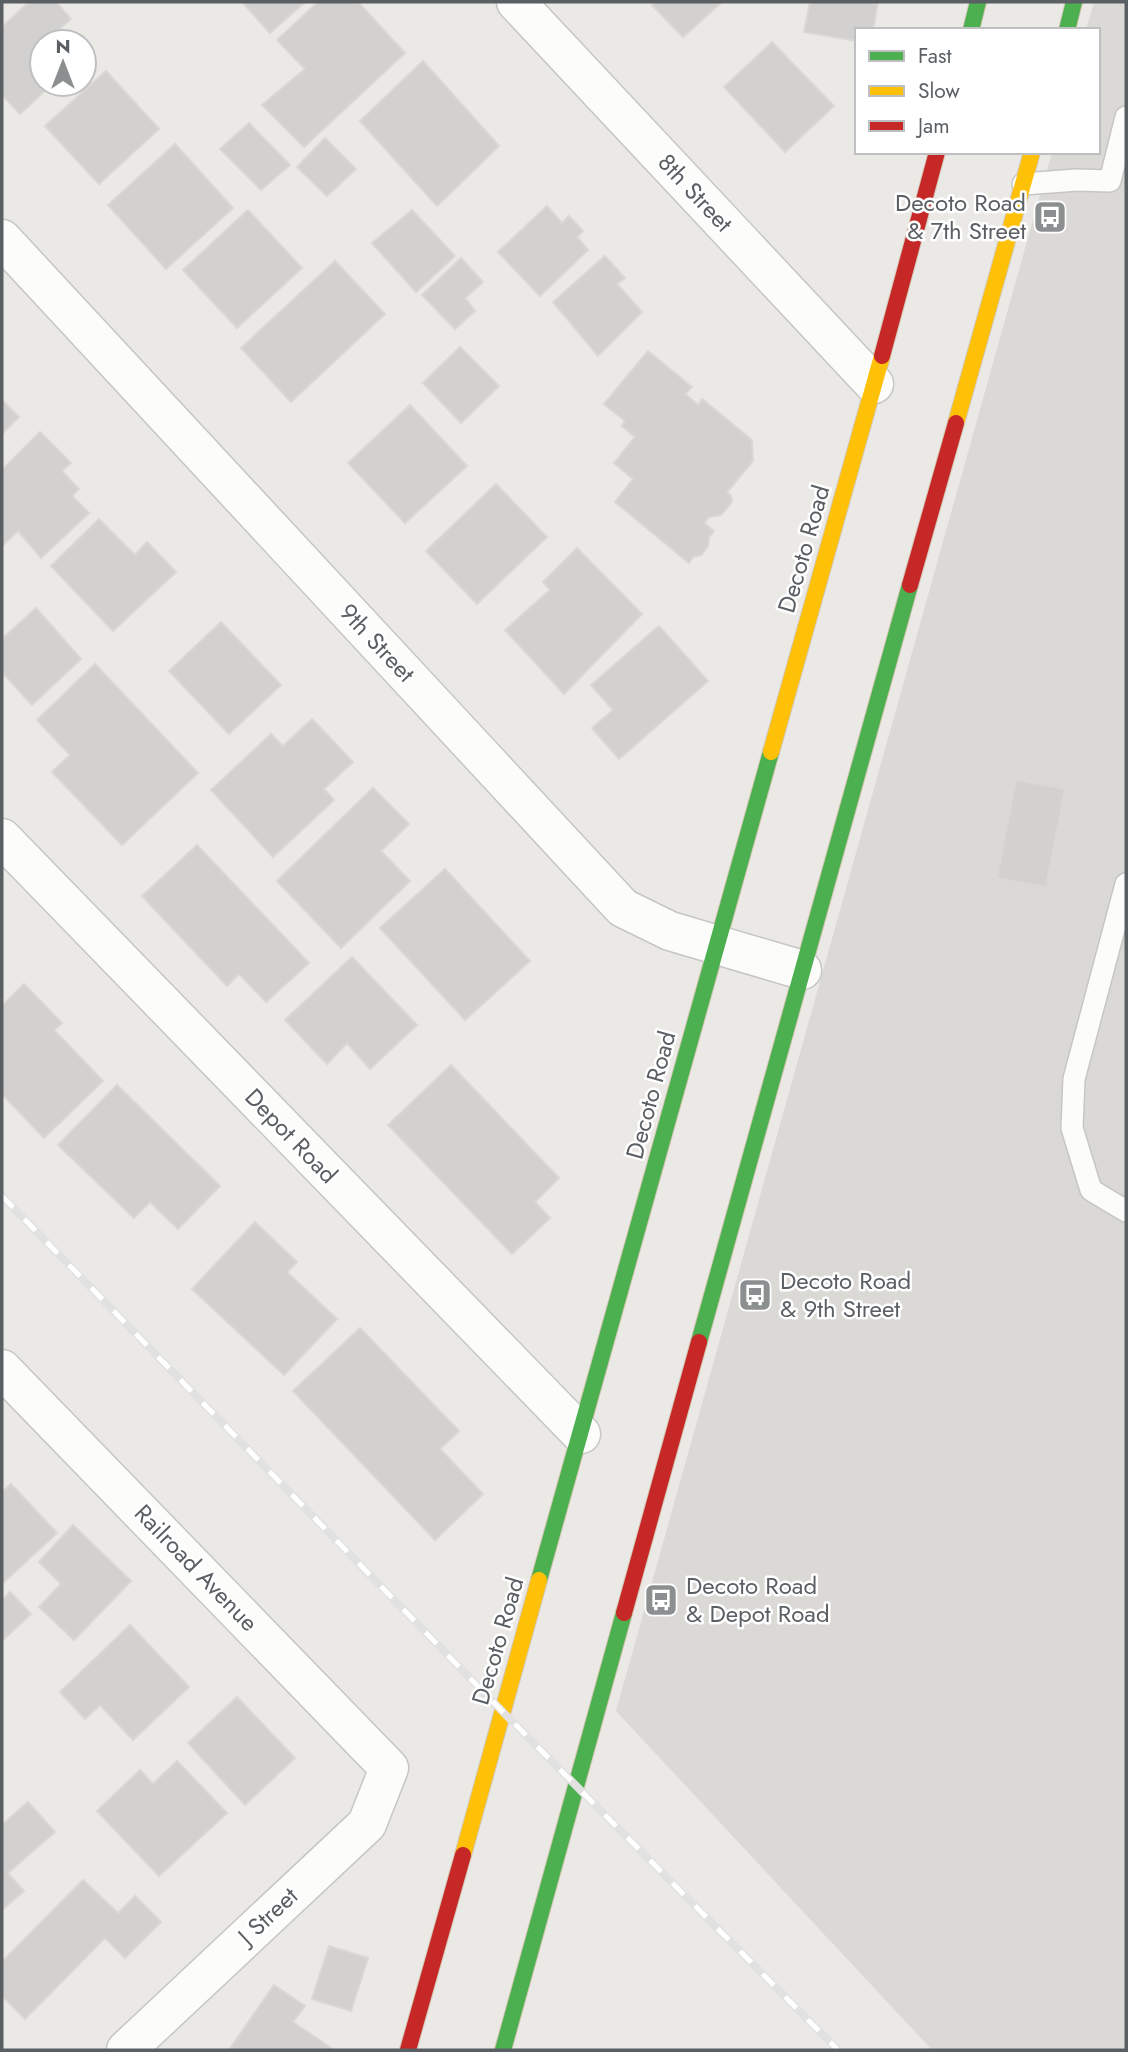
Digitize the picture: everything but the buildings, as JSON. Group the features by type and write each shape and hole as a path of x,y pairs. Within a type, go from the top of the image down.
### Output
{"main road":[{"path":"972,28 978,2"},
{"path":"1067,28 1074,2"},
{"name":"Decoto Road","path":"408,2050 936,154"},
{"path":"503,2050 1031,154"}],"street":[{"name":"8th Street","path":"516,2 874,384"},
{"name":"9th Street","path":"2,239 623,908 670,932 802,970"},
{"name":"Depot Road","path":"2,838 581,1434"},
{"name":"Railroad Avenue","path":"2,1369 389,1768"},
{"name":"J Street","path":"126,2050 367,1824 389,1768"}],"lane":[{"path":"1023,184 1077,180 1110,181 1126,117"},
{"path":"1126,884 1074,1079 1072,1128 1091,1190 1126,1211"}],"shaded area":[{"path":"1094,2 1126,2 1126,2050 932,2050 616,1711 1051,154 1100,154 1100,28 1087,28"}],"railway":[{"path":"2,1196 502,1711 838,2050"}],"traffic: fast":[{"path":"972,28 978,2"},
{"path":"1068,28 1074,2"},
{"path":"699,1342 910,585"},
{"path":"539,1580 771,752"},
{"path":"503,2050 624,1613"}],"traffic: slow":[{"path":"956,423 1031,154"},
{"path":"771,752 882,356"},
{"path":"463,1855 539,1580"}],"traffic: jam":[{"path":"882,356 936,154"},
{"path":"910,585 956,423"},
{"path":"624,1613 699,1342"},
{"path":"408,2050 463,1855"}],"place":[{"name":"Decoto Road & 7th Street","path":"1050,217"},
{"name":"Decoto Road & 9th Street","path":"755,1295"},
{"name":"Decoto Road & Depot Road","path":"661,1600"}]}
